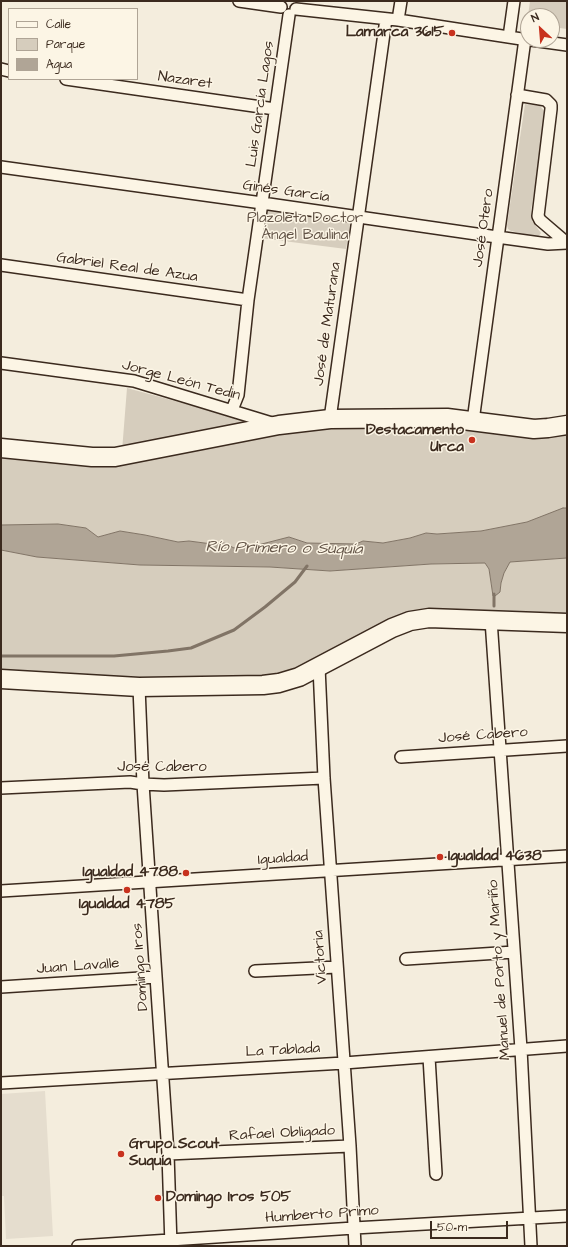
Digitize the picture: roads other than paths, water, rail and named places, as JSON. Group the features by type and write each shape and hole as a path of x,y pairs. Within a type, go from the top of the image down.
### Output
{"main road":[{"path":"1,448 92,457 115,457 279,425 330,419 447,418 534,429 567,425"},
{"path":"1,679 139,687 263,685 279,683 299,677 392,628 410,621 429,618 567,623"}],"street":[{"path":"238,1 283,4 284,14 293,8 398,20 520,39"},
{"path":"398,20 401,1"},
{"path":"509,37 514,1"},
{"name":"Luis García Lagos","path":"232,410 238,395 248,300 275,109 293,8"},
{"name":"José de Maturana","path":"330,419 386,19"},
{"name":"José Otero","path":"473,421 517,95 526,48"},
{"name":"Nazaret","path":"73,80 275,109"},
{"name":"Ginés García","path":"517,95 546,100 551,105 538,216 540,220 567,243"},
{"name":"Ginés García","path":"1,168 262,203 548,244 567,243"},
{"name":"Gabriel Real de Azua","path":"1,265 248,300"},
{"name":"Jorge León Tedin","path":"1,363 134,381 279,425"},
{"name":"Manuel de Porto y Mariño","path":"491,620 521,1049 531,1246"},
{"name":"Victoria","path":"319,666 324,778 350,1146 355,1246"},
{"name":"Domingo Iros","path":"139,687 143,784 168,1154 170,1243"},
{"name":"José Cabero","path":"401,757 567,746"},
{"name":"José Cabero","path":"1,788 130,782 164,785 324,778"},
{"name":"Igualdad","path":"1,891 567,856"},
{"path":"406,960 514,952"},
{"path":"255,971 337,967"},
{"name":"Juan Lavalle","path":"1,987 156,977"},
{"name":"La Tablada","path":"1,1083 344,1063 567,1046"},
{"path":"429,1057 436,1174"},
{"name":"Rafael Obligado","path":"168,1154 350,1146"},
{"name":"Humberto Primo","path":"78,1246 170,1243 354,1228 567,1216"}],"water":[{"name":"Río Primero o Suquía","path":"563,508 567,508 567,558 510,562 504,573 500,592 495,596 493,596 489,569 485,563 431,564 330,571 270,567 140,565 37,557 1,550 1,525 58,524 86,528 98,537 120,531 178,542 189,541 212,544 224,543 234,548 254,546 289,537 307,543 356,544 363,541 383,543 410,538 426,533 437,534 481,531 527,522"}],"waterway":[{"name":"Río Primero o Suquía","path":"1,656 114,656 191,648 234,630 295,582 307,566"},
{"path":"494,594 494,606"}],"place":[{"name":"Lamarca 3615","path":"452,33"},
{"name":"Destacamento Urca","path":"472,440"},
{"name":"Igualdad 4638","path":"440,857"},
{"name":"Igualdad 4788","path":"186,873"},
{"name":"Igualdad 4785","path":"127,890"},
{"name":"Grupo Scout Suquía","path":"121,1154"},
{"name":"Domingo Iros 505","path":"158,1198"}],"park label":[{"name":"Plazoleta Doctor Ángel Baulina","path":"305,228"}]}
